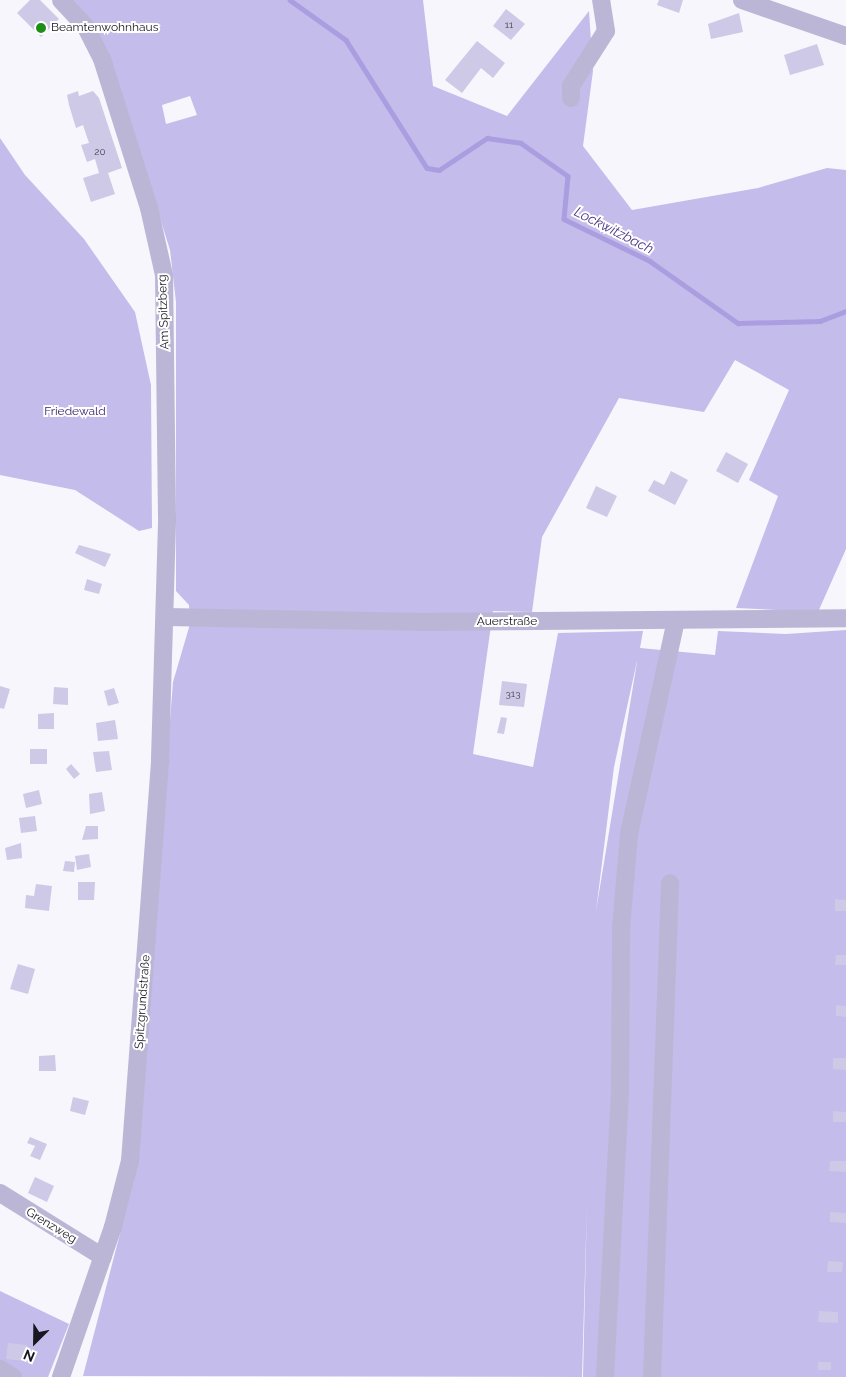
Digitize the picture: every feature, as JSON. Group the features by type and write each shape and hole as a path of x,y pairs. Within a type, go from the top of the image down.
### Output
{"street":[{"name":"Am Spitzberg","path":"61,0 85,26 102,59 149,208 164,275 167,617"},
{"path":"571,98 571,86 606,31 601,0"},
{"path":"742,0 846,36"},
{"name":"Auerstraße","path":"167,617 676,620 846,618"},
{"name":"Spitzgrundstraße","path":"61,1377 123,1194 135,1124 167,617"},
{"path":"605,1377 620,1088 621,928 629,834 676,620"},
{"path":"652,1377 670,884"},
{"name":"Grenzweg","path":"0,1193 103,1257"},
{"path":"0,1369 13,1377"}],"green space":[{"path":"70,0 423,0 433,86 507,116 589,11 593,71 583,146 632,210 758,188 827,168 846,170 846,549 818,612 736,608 778,496 749,480 789,390 735,360 704,412 619,398 542,537 532,612 493,611 473,754 533,767 558,633 643,631 640,648 715,655 718,631 786,634 846,630 846,1377 583,1377 587,1202 582,1377 83,1376 134,1180 173,682 190,624 189,605 176,591 176,302 170,250 155,202","holes":["190,96 197,115 166,124 162,105","637,662 596,911 614,767"]},
{"name":"Friedewald","path":"0,138 25,175 84,239 135,312 151,385 152,528 139,531 75,490 0,475"},
{"path":"0,1291 69,1324 48,1377 0,1377"}],"building":[{"name":"Beamtenwohnhaus","path":"30,0 40,0 59,19 41,37 17,13"},
{"path":"659,0 683,0 679,13 657,5"},
{"path":"506,9 525,24 511,40 493,26"},
{"path":"739,13 743,32 711,39 708,24"},
{"path":"477,41 505,63 493,78 481,68 462,93 445,80"},
{"path":"817,44 824,65 790,75 784,55"},
{"path":"78,91 79,96 93,91 99,98 122,168 108,173 115,194 91,202 83,178 99,173 95,159 87,162 81,145 89,143 83,125 76,128 67,95"},
{"path":"726,452 748,464 738,483 716,471"},
{"path":"671,471 688,480 675,505 648,491 654,480 664,485"},
{"path":"596,486 617,496 607,517 586,508"},
{"path":"79,545 111,554 105,567 75,553"},
{"path":"87,579 102,584 99,594 84,590"},
{"path":"502,681 527,684 524,707 499,705"},
{"path":"0,686 10,689 4,709 0,708"},
{"path":"54,687 68,688 68,705 53,704"},
{"path":"114,688 119,703 108,706 104,691"},
{"path":"54,713 54,729 38,729 38,714"},
{"path":"501,717 507,718 504,734 497,733"},
{"path":"115,720 118,739 98,741 96,723"},
{"path":"30,749 47,749 47,764 30,764"},
{"path":"109,751 112,770 96,772 93,752"},
{"path":"71,764 80,774 74,779 66,769"},
{"path":"39,790 42,804 26,808 23,794"},
{"path":"102,792 105,811 90,814 89,794"},
{"path":"35,816 37,831 21,833 19,818"},
{"path":"86,826 98,826 98,839 82,840"},
{"path":"21,843 22,858 7,860 5,848"},
{"path":"89,854 91,867 77,870 75,856"},
{"path":"65,861 75,862 74,872 63,871"},
{"path":"78,882 95,882 94,900 78,900"},
{"path":"36,884 52,886 49,911 25,908 26,895 34,896"},
{"path":"835,899 846,900 846,911 835,911"},
{"path":"836,955 846,955 846,965 835,965"},
{"path":"18,964 35,969 28,994 10,989"},
{"path":"836,1005 846,1006 846,1017 836,1016"},
{"path":"55,1055 56,1071 39,1071 39,1056"},
{"path":"833,1058 846,1058 846,1070 833,1069"},
{"path":"73,1097 89,1101 85,1115 70,1111"},
{"path":"833,1111 846,1112 846,1122 833,1122"},
{"path":"30,1137 47,1144 40,1160 30,1156 35,1146 27,1143"},
{"path":"830,1161 846,1161 846,1172 829,1171"},
{"path":"35,1177 54,1186 47,1202 28,1193"},
{"path":"830,1212 846,1213 846,1223 830,1222"},
{"path":"828,1261 843,1262 842,1272 827,1272"},
{"path":"819,1311 838,1312 838,1323 818,1322"},
{"path":"8,1343 27,1345 25,1361 6,1359"},
{"path":"818,1362 831,1362 831,1370 818,1370"}],"waterway":[{"name":"Lockwitzbach","path":"290,0 346,40 427,168 439,170 487,138 521,143 568,176 564,219 650,261 738,323 820,321 846,311"}],"place":[{"name":"Beamtenwohnhaus","path":"41,28"}]}
